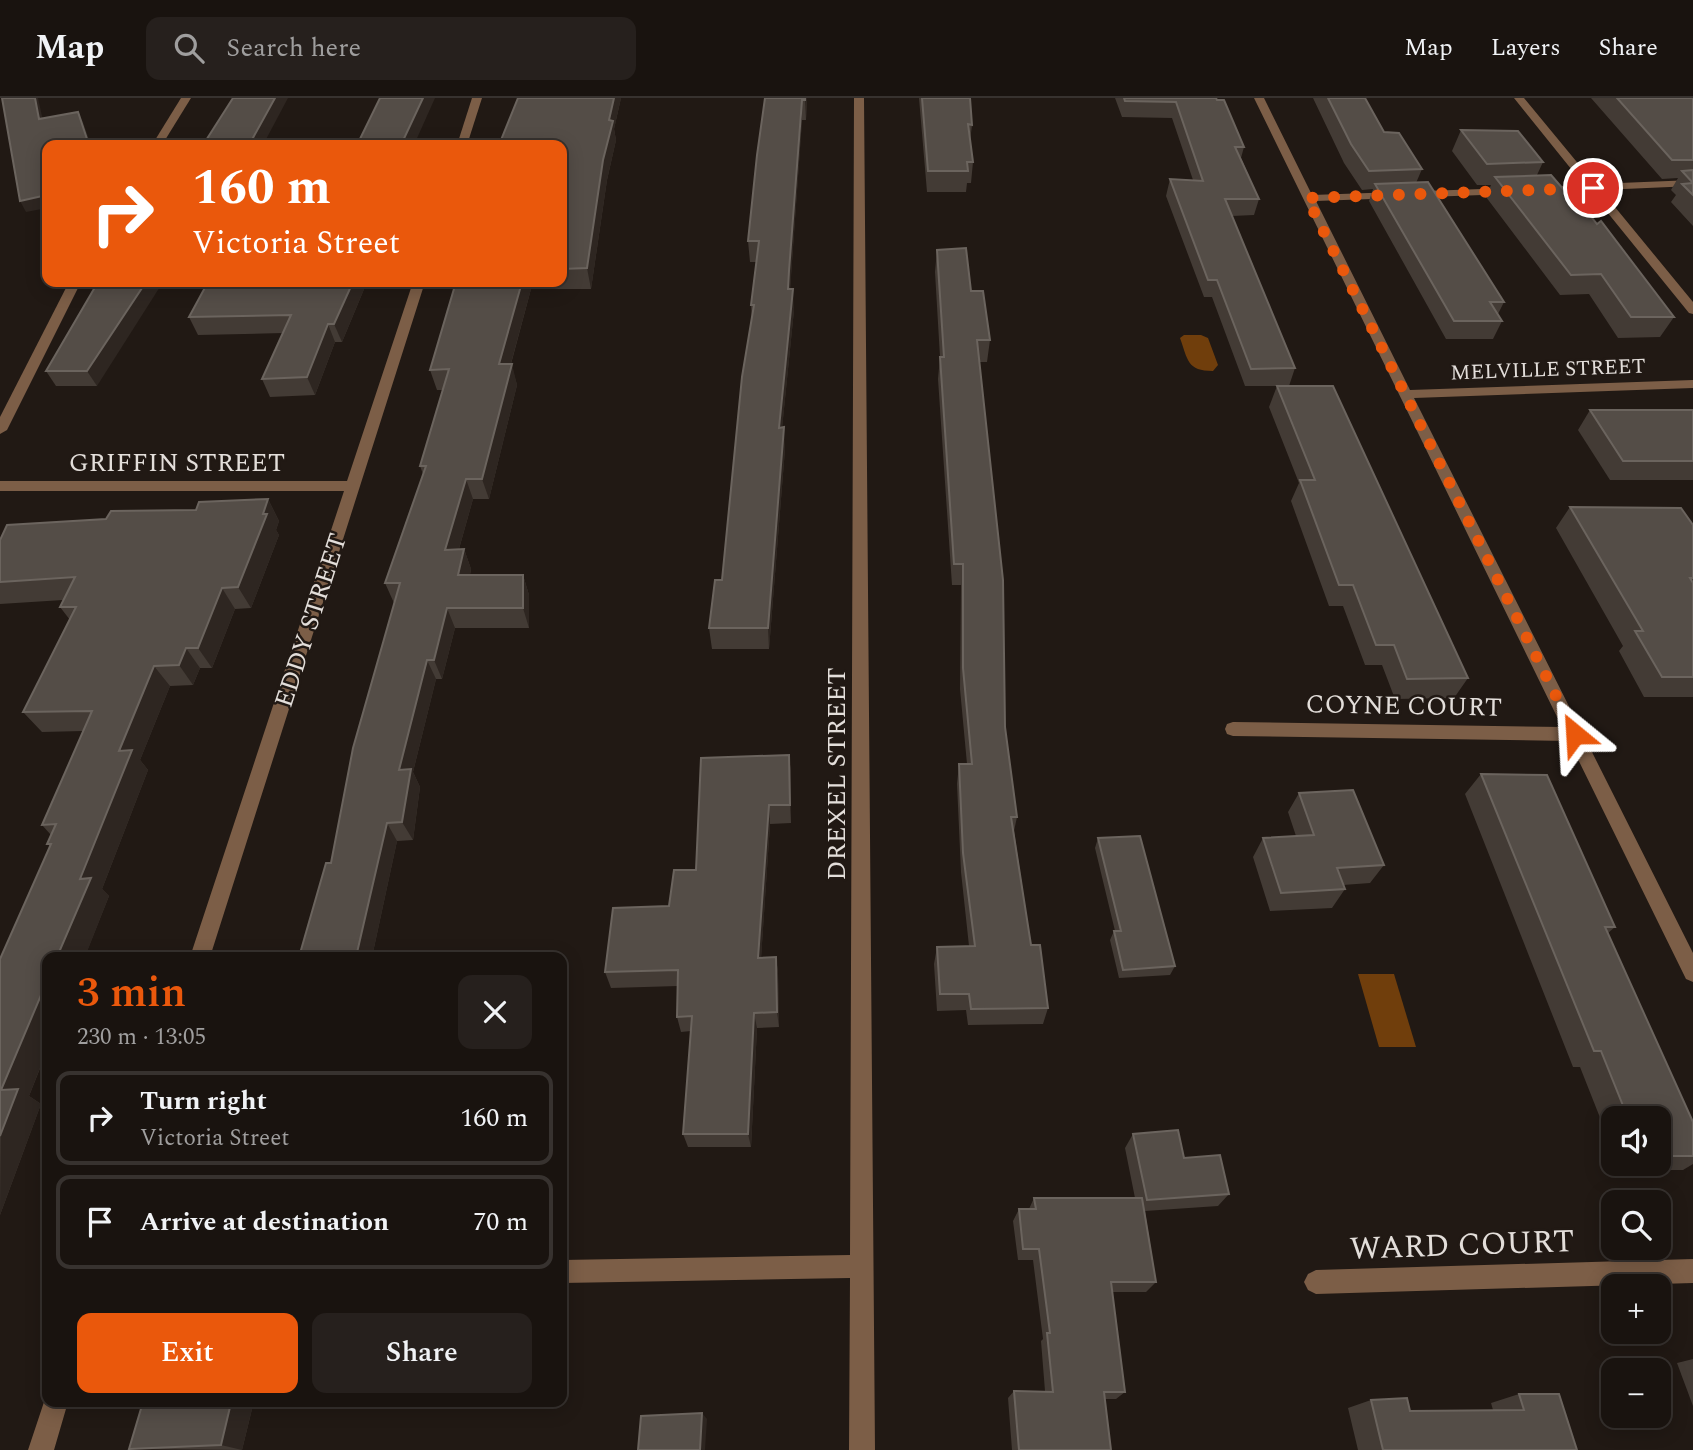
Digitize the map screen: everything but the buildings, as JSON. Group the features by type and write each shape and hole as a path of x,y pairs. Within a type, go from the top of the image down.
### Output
{"street":[{"path":"160,140 186,98"},
{"path":"464,140 477,98"},
{"name":"DREXEL STREET","path":"859,98 863,1450"},
{"path":"1259,98 1693,973"},
{"path":"1519,98 1693,310"},
{"path":"1307,198 1693,183"},
{"path":"0,430 72,287"},
{"name":"EDDY STREET","path":"202,952 417,287"},
{"name":"MELVILLE STREET","path":"1405,394 1693,384"},
{"name":"GRIFFIN STREET","path":"0,486 353,486"},
{"name":"COYNE COURT","path":"1233,729 1575,734"},
{"path":"567,1272 862,1266"},
{"name":"WARD COURT","path":"1316,1282 1693,1271"},
{"path":"41,1450 54,1407"}],"shaded area":[{"path":"1184,335 1201,335 1208,338 1218,365 1213,371 1198,369 1190,363 1180,338"},
{"path":"1358,974 1394,974 1416,1047 1379,1047"}],"route":[{"path":"1575,734 1307,198 1593,188"}]}
